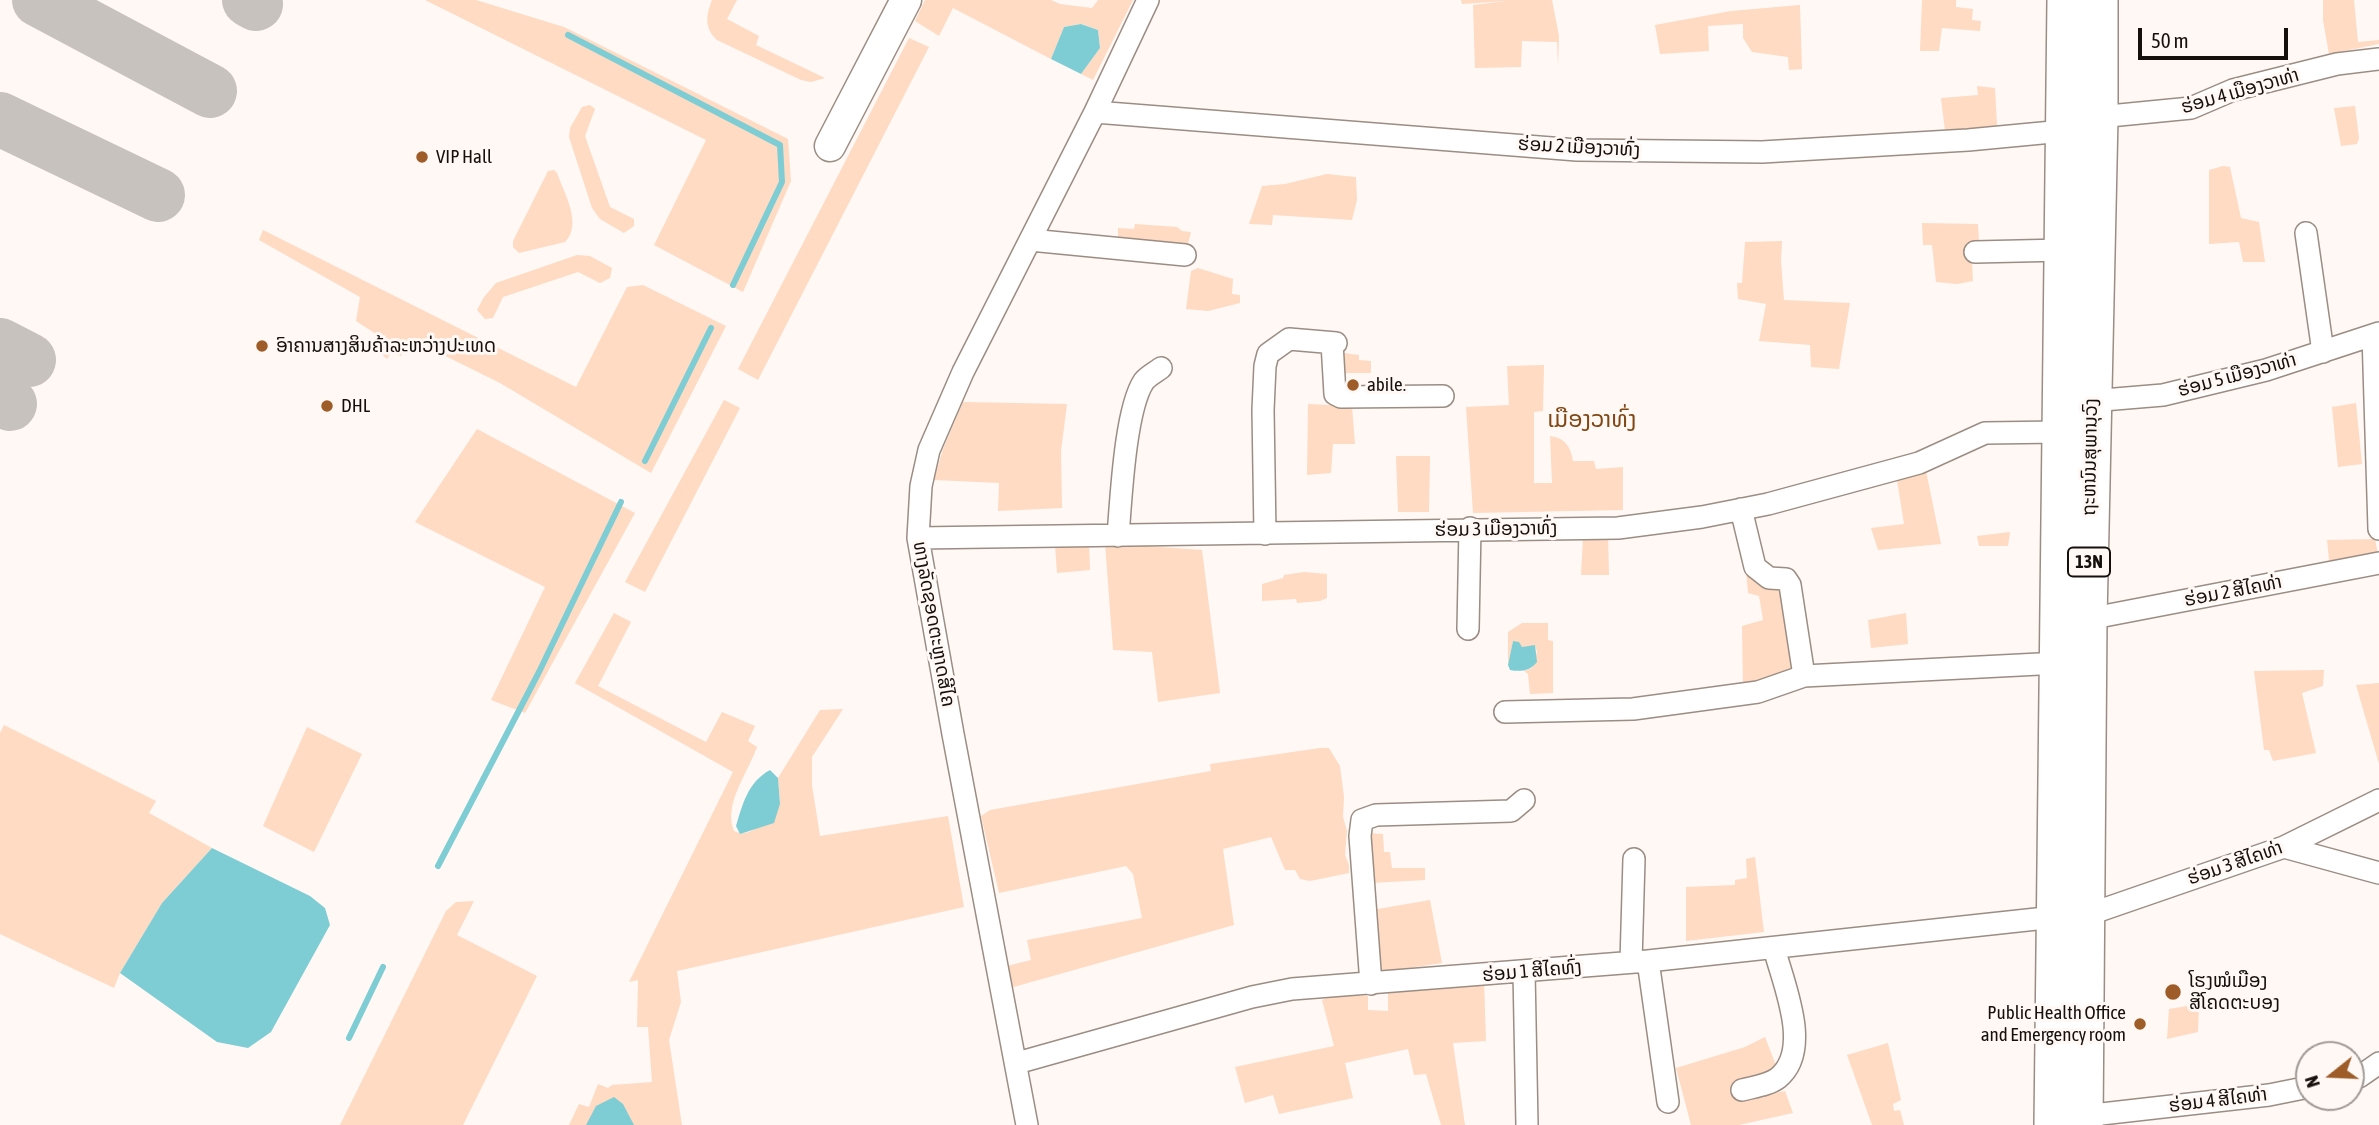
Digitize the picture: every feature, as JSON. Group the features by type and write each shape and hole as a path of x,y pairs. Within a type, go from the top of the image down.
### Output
{"highway":[{"name":"ຖະຫນົນສຸພານຸວົງ","path":"2066,0 2059,663 2071,916 2074,1122"},
{"name":"ຖະຫນົນສຸພານຸວົງ","path":"2071,916 2088,619 2099,0"}],"street":[{"path":"854,101 858,61 888,0"},
{"path":"830,146 906,0"},
{"name":"ທາງລັດຊອດຕະຫຼາດສີໄຄ","path":"1027,1125 957,760 918,538 921,486 929,450 963,372 1095,112 1148,0"},
{"name":"ຮ່ອມ 4 ເມືອງວາທ່າ","path":"2099,117 2191,108 2233,90 2337,64 2379,58"},
{"name":"ຮ່ອມ 2 ເມືອງວາທົ່ງ","path":"1095,112 1577,150 1762,152 1968,140 2063,131"},
{"path":"2306,233 2323,352"},
{"path":"1030,240 1185,255"},
{"path":"1975,252 2063,250"},
{"path":"2376,334 2379,529"},
{"name":"ຮ່ອມ 5 ເມືອງວາທ່າ","path":"2091,401 2162,395 2266,370 2376,334"},
{"path":"1265,534 1263,410 1268,354 1289,339 1334,343 1335,394 1341,397 1443,396"},
{"path":"1118,536 1127,448 1136,400 1145,380 1161,368"},
{"name":"ຮ່ອມ 3 ເມືອງວາທົ່ງ","path":"918,538 1618,527 1702,517 1768,504 1919,463 1985,433 2060,432"},
{"path":"1741,509 1755,568 1769,578 1786,579 1790,585 1804,676"},
{"path":"1468,629 1470,528"},
{"name":"ຮ່ອມ 2 ສີໄຄທ່າ","path":"2088,619 2379,563"},
{"path":"1505,712 1633,709 1758,692 1804,676 2059,663"},
{"path":"1371,984 1360,836 1362,820 1376,815 1511,811 1524,800"},
{"name":"ຮ່ອມ 3 ສີໄຄທ່າ","path":"2071,916 2284,847 2379,800"},
{"path":"2284,847 2379,873"},
{"path":"1634,859 1639,962 1668,1102"},
{"name":"ຮ່ອມ 1 ສີໄຄທົ່ງ","path":"1017,1063 1292,989 1639,962 2071,916"},
{"path":"1742,1090 1776,1079 1788,1067 1794,1048 1795,1026 1774,948"},
{"path":"1524,971 1528,1125"},
{"name":"ຮ່ອມ 4 ສີໄຄທ່າ","path":"2074,1122 2295,1090"}],"shaded area":[{"path":"425,0 476,0 564,27 788,139 791,181 743,292 654,245 706,140"},
{"path":"712,0 737,0 727,19 759,36 756,45 825,78 811,82 801,80 717,40 707,21"},
{"path":"925,0 1051,0 1060,4 1092,8 1098,0 1133,0 1093,80 1081,74 1100,48 1098,30 1082,24 1064,27 1051,59 953,8 939,36 915,21"},
{"path":"1461,0 1552,0 1559,36 1558,67 1557,42 1522,41 1521,67 1475,68 1473,5 1506,1 1462,4"},
{"path":"1922,0 1956,0 1956,7 1973,9 1972,20 1981,21 1980,31 1942,28 1939,51 1920,51"},
{"path":"2323,0 2354,0 2358,42 2379,40 2379,44 2329,54 2323,20"},
{"path":"1800,5 1802,69 1789,70 1788,57 1752,52 1743,38 1743,24 1708,26 1709,51 1660,54 1655,25 1731,11"},
{"path":"909,38 929,47 758,380 738,369"},
{"path":"1977,86 1995,88 1999,132 1946,139 1941,98 1978,95"},
{"path":"590,105 595,109 585,136 610,207 634,219 634,226 624,233 600,219 592,208 569,137 570,128 582,107"},
{"path":"2355,106 2359,138 2357,144 2341,146 2334,108"},
{"path":"2230,167 2241,218 2259,222 2265,262 2243,262 2239,242 2209,244 2209,170"},
{"path":"554,170 570,208 570,235 565,242 519,253 513,247 513,241 548,171"},
{"path":"1327,174 1356,177 1357,200 1352,220 1273,215 1272,225 1249,224 1262,186 1285,184"},
{"path":"1922,223 1978,224 1980,260 1972,261 1973,281 1957,284 1936,282 1932,245 1923,245"},
{"path":"1135,224 1177,227 1191,232 1186,251 1118,243 1118,228 1134,229"},
{"path":"263,230 576,387 627,287 643,285 726,326 651,473 500,383 409,338 401,356 391,353 387,359 374,348 379,336 356,321 360,297 259,240"},
{"path":"1782,241 1784,300 1850,303 1839,369 1811,367 1810,345 1759,341 1766,304 1738,299 1737,283 1742,283 1745,242"},
{"path":"577,255 590,256 612,268 610,278 600,283 578,272 503,297 493,318 485,319 477,310 496,283"},
{"path":"1198,268 1233,279 1232,294 1240,295 1240,303 1208,311 1186,309 1191,271"},
{"path":"1337,352 1359,355 1359,360 1371,361 1371,373 1338,373"},
{"path":"1544,365 1543,411 1534,412 1534,483 1552,483 1550,436 1555,437 1566,444 1573,461 1594,461 1596,469 1623,467 1623,510 1473,513 1466,407 1509,405 1507,366"},
{"path":"724,400 740,408 645,592 625,582"},
{"path":"963,402 1067,404 1061,451 1062,508 998,511 999,483 934,480 943,449"},
{"path":"2356,403 2362,464 2338,467 2332,407"},
{"path":"1308,404 1352,406 1355,444 1333,444 1331,473 1307,475"},
{"path":"477,429 635,513 525,713 491,700 545,587 415,522"},
{"path":"1396,456 1430,456 1429,512 1398,512"},
{"path":"1925,466 1941,544 1878,550 1871,528 1904,524 1896,474"},
{"path":"1608,531 1609,575 1581,575 1583,538"},
{"path":"2010,532 2008,546 1979,546 1977,536"},
{"path":"2375,539 2379,559 2330,569 2327,540"},
{"path":"1105,543 1202,550 1220,693 1158,702 1152,652 1113,650"},
{"path":"1089,544 1090,570 1057,573 1055,545"},
{"path":"1746,571 1784,591 1794,669 1743,689 1742,626 1763,620 1759,596 1748,593"},
{"path":"1304,572 1327,574 1327,598 1297,603 1296,599 1262,601 1262,584 1283,578 1284,575"},
{"path":"614,613 631,622 598,686 706,742 722,712 755,726 748,741 757,747 734,799 731,821 734,831 741,833 754,830 780,804 778,778 820,710 843,709 812,757 812,785 820,836 948,816 964,907 677,971 681,1002 669,1040 682,1125 569,1125 579,1104 589,1107 598,1084 608,1088 612,1085 652,1082 648,1027 637,1027 638,980 629,982 733,772 575,683"},
{"path":"1906,613 1908,644 1871,648 1868,620"},
{"path":"1522,623 1548,623 1548,640 1553,641 1553,693 1530,694 1528,674 1524,671 1532,668 1537,652 1535,646 1522,647 1513,641 1508,665 1508,632"},
{"path":"2324,670 2323,686 2302,693 2316,753 2273,761 2269,750 2264,750 2254,671"},
{"path":"2379,683 2379,764 2356,685"},
{"path":"4,725 156,801 149,813 212,848 162,903 120,973 114,988 0,934 0,733"},
{"path":"307,727 362,754 314,852 263,826"},
{"path":"1329,748 1340,766 1344,797 1343,817 1347,831 1345,855 1349,873 1310,881 1300,879 1295,870 1285,870 1271,837 1223,849 1234,925 1010,988 1007,966 1031,960 1027,940 1142,918 1133,874 1126,866 999,893 981,816 990,810 1211,771 1210,764"},
{"path":"1368,833 1383,834 1384,852 1390,852 1392,868 1425,868 1425,880 1371,883"},
{"path":"1755,857 1764,932 1686,941 1686,887 1735,885 1735,880 1747,878 1746,859"},
{"path":"1430,900 1442,963 1377,973 1372,910"},
{"path":"474,901 457,935 537,976 463,1125 340,1125 446,911 456,902"},
{"path":"1484,980 1486,1041 1453,1043 1465,1125 1441,1125 1426,1074 1414,1075 1408,1049 1345,1063 1353,1098 1279,1114 1273,1095 1245,1103 1235,1067 1334,1046 1322,1000 1334,995 1368,996 1368,1010 1388,1011 1388,988"},
{"path":"2199,1004 2198,1032 2167,1039 2169,1009"},
{"path":"1765,1037 1777,1068 1736,1085 1741,1100 1785,1091 1793,1113 1739,1125 1691,1125 1676,1068 1745,1047"},
{"path":"1888,1043 1901,1100 1893,1104 1894,1111 1900,1110 1904,1125 1872,1125 1847,1055"}],"water":[{"path":"1081,24 1098,30 1100,48 1081,74 1051,59 1064,27"},
{"path":"1513,641 1519,642 1522,647 1535,645 1537,662 1522,671 1510,670 1508,665"},
{"path":"770,770 778,778 780,804 774,823 740,834 736,826 747,794 756,781"},
{"path":"212,848 310,896 325,908 330,925 271,1032 248,1048 217,1042 120,973 162,903"},
{"path":"614,1097 623,1104 634,1125 586,1125 596,1106"}],"waterway":[{"path":"568,35 780,145 782,182 733,285"},
{"path":"645,461 711,328"},
{"path":"438,866 539,672 621,502"},
{"path":"349,1038 383,967"}],"taxiway":[{"path":"39,0 210,91"},
{"path":"249,0 256,4"},
{"path":"0,119 158,195"},
{"path":"0,345 29,360"},
{"path":"0,399 10,404"}],"place":[{"name":"VIP Hall","path":"422,157"},
{"name":"ົອາຄານສາງສິນຄ້າລະຫວ່າງປະເທດ","path":"262,346"},
{"name":"abile.","path":"1353,385"},
{"name":"DHL","path":"327,406"},
{"name":"ໂຮງໝໍເມືອງ ສີໂຄດຕະບອງ","path":"2173,992"},
{"name":"Public Health Office and Emergency room","path":"2140,1024"}],"district":[{"name":"ເມືອງວາທົ່ງ","path":"1592,420"}]}
